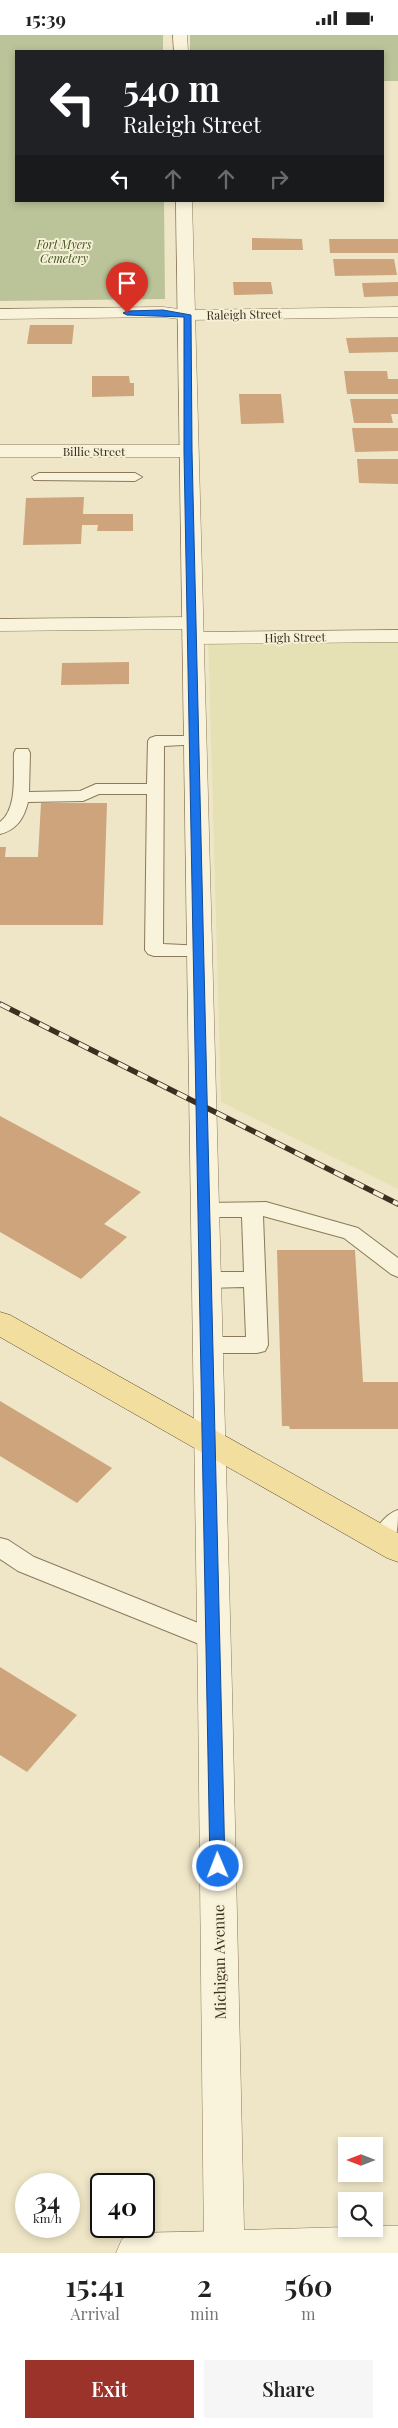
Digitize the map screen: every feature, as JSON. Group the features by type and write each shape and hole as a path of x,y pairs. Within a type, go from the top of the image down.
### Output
{"main road":[{"path":"0,1323 209,1440 393,1536"}],"street":[{"path":"180,35 181,50"},
{"name":"Michigan Avenue","path":"184,202 198,950 214,1640 224,2252"},
{"name":"Raleigh Street","path":"0,314 163,312 187,315 398,312"},
{"name":"Billie Street","path":"0,451 188,451"},
{"name":"High Street","path":"0,625 398,636"},
{"path":"136,2253 398,2246"}],"lane":[{"path":"85,477 86,451"},
{"path":"39,477 134,477"},
{"path":"195,741 156,741 154,950 198,950"},
{"path":"0,829 16,817 20,797 22,753"},
{"path":"20,797 83,796 96,789 156,789"},
{"path":"207,1345 257,1345 252,1209"},
{"path":"204,1210 266,1209 350,1233 398,1269"},
{"path":"205,1281 255,1279"},
{"path":"0,1547 26,1564 214,1640"}],"shaded area":[{"path":"398,631 398,1189 221,1102 208,632"}],"green space":[{"name":"Fort Myers Cemetery","path":"0,35 163,35 163,50 15,50 15,202 164,202 165,299 0,301"},
{"path":"190,35 398,35 398,81 384,81 384,50 190,50"}],"building":[{"path":"252,238 302,239 303,250 252,250"},
{"path":"329,239 398,239 398,253 330,253"},
{"path":"333,259 394,259 397,275 335,276"},
{"path":"233,282 271,282 273,294 234,295"},
{"path":"398,282 398,296 364,297 362,283"},
{"path":"30,325 74,325 72,344 27,344"},
{"path":"398,337 398,352 349,353 346,338"},
{"path":"344,371 387,371 388,379 398,379 398,394 347,394"},
{"path":"92,376 129,376 130,383 134,383 134,396 92,397"},
{"path":"239,394 281,394 284,423 241,424"},
{"path":"350,399 398,399 398,414 391,414 393,423 354,423"},
{"path":"352,428 398,428 398,451 355,452"},
{"path":"357,459 398,459 398,484 359,483"},
{"path":"84,497 83,514 133,514 133,531 97,531 98,525 82,525 81,544 23,545 26,498"},
{"path":"129,662 129,684 61,685 62,663"},
{"path":"41,803 107,803 103,925 0,925 0,847 6,847 5,857 38,857"},
{"path":"0,1116 141,1192 104,1224 127,1237 81,1279 0,1232"},
{"path":"277,1250 355,1250 363,1382 398,1382 398,1429 290,1429 289,1426 282,1426"},
{"path":"0,1401 112,1468 77,1503 0,1456"},
{"path":"0,1667 77,1715 27,1772 0,1755"}],"railway":[{"path":"0,1004 398,1204"}],"route":[{"path":"127,313 163,312 187,315 188,451 207,1364 216,1691 218,1866"}]}
